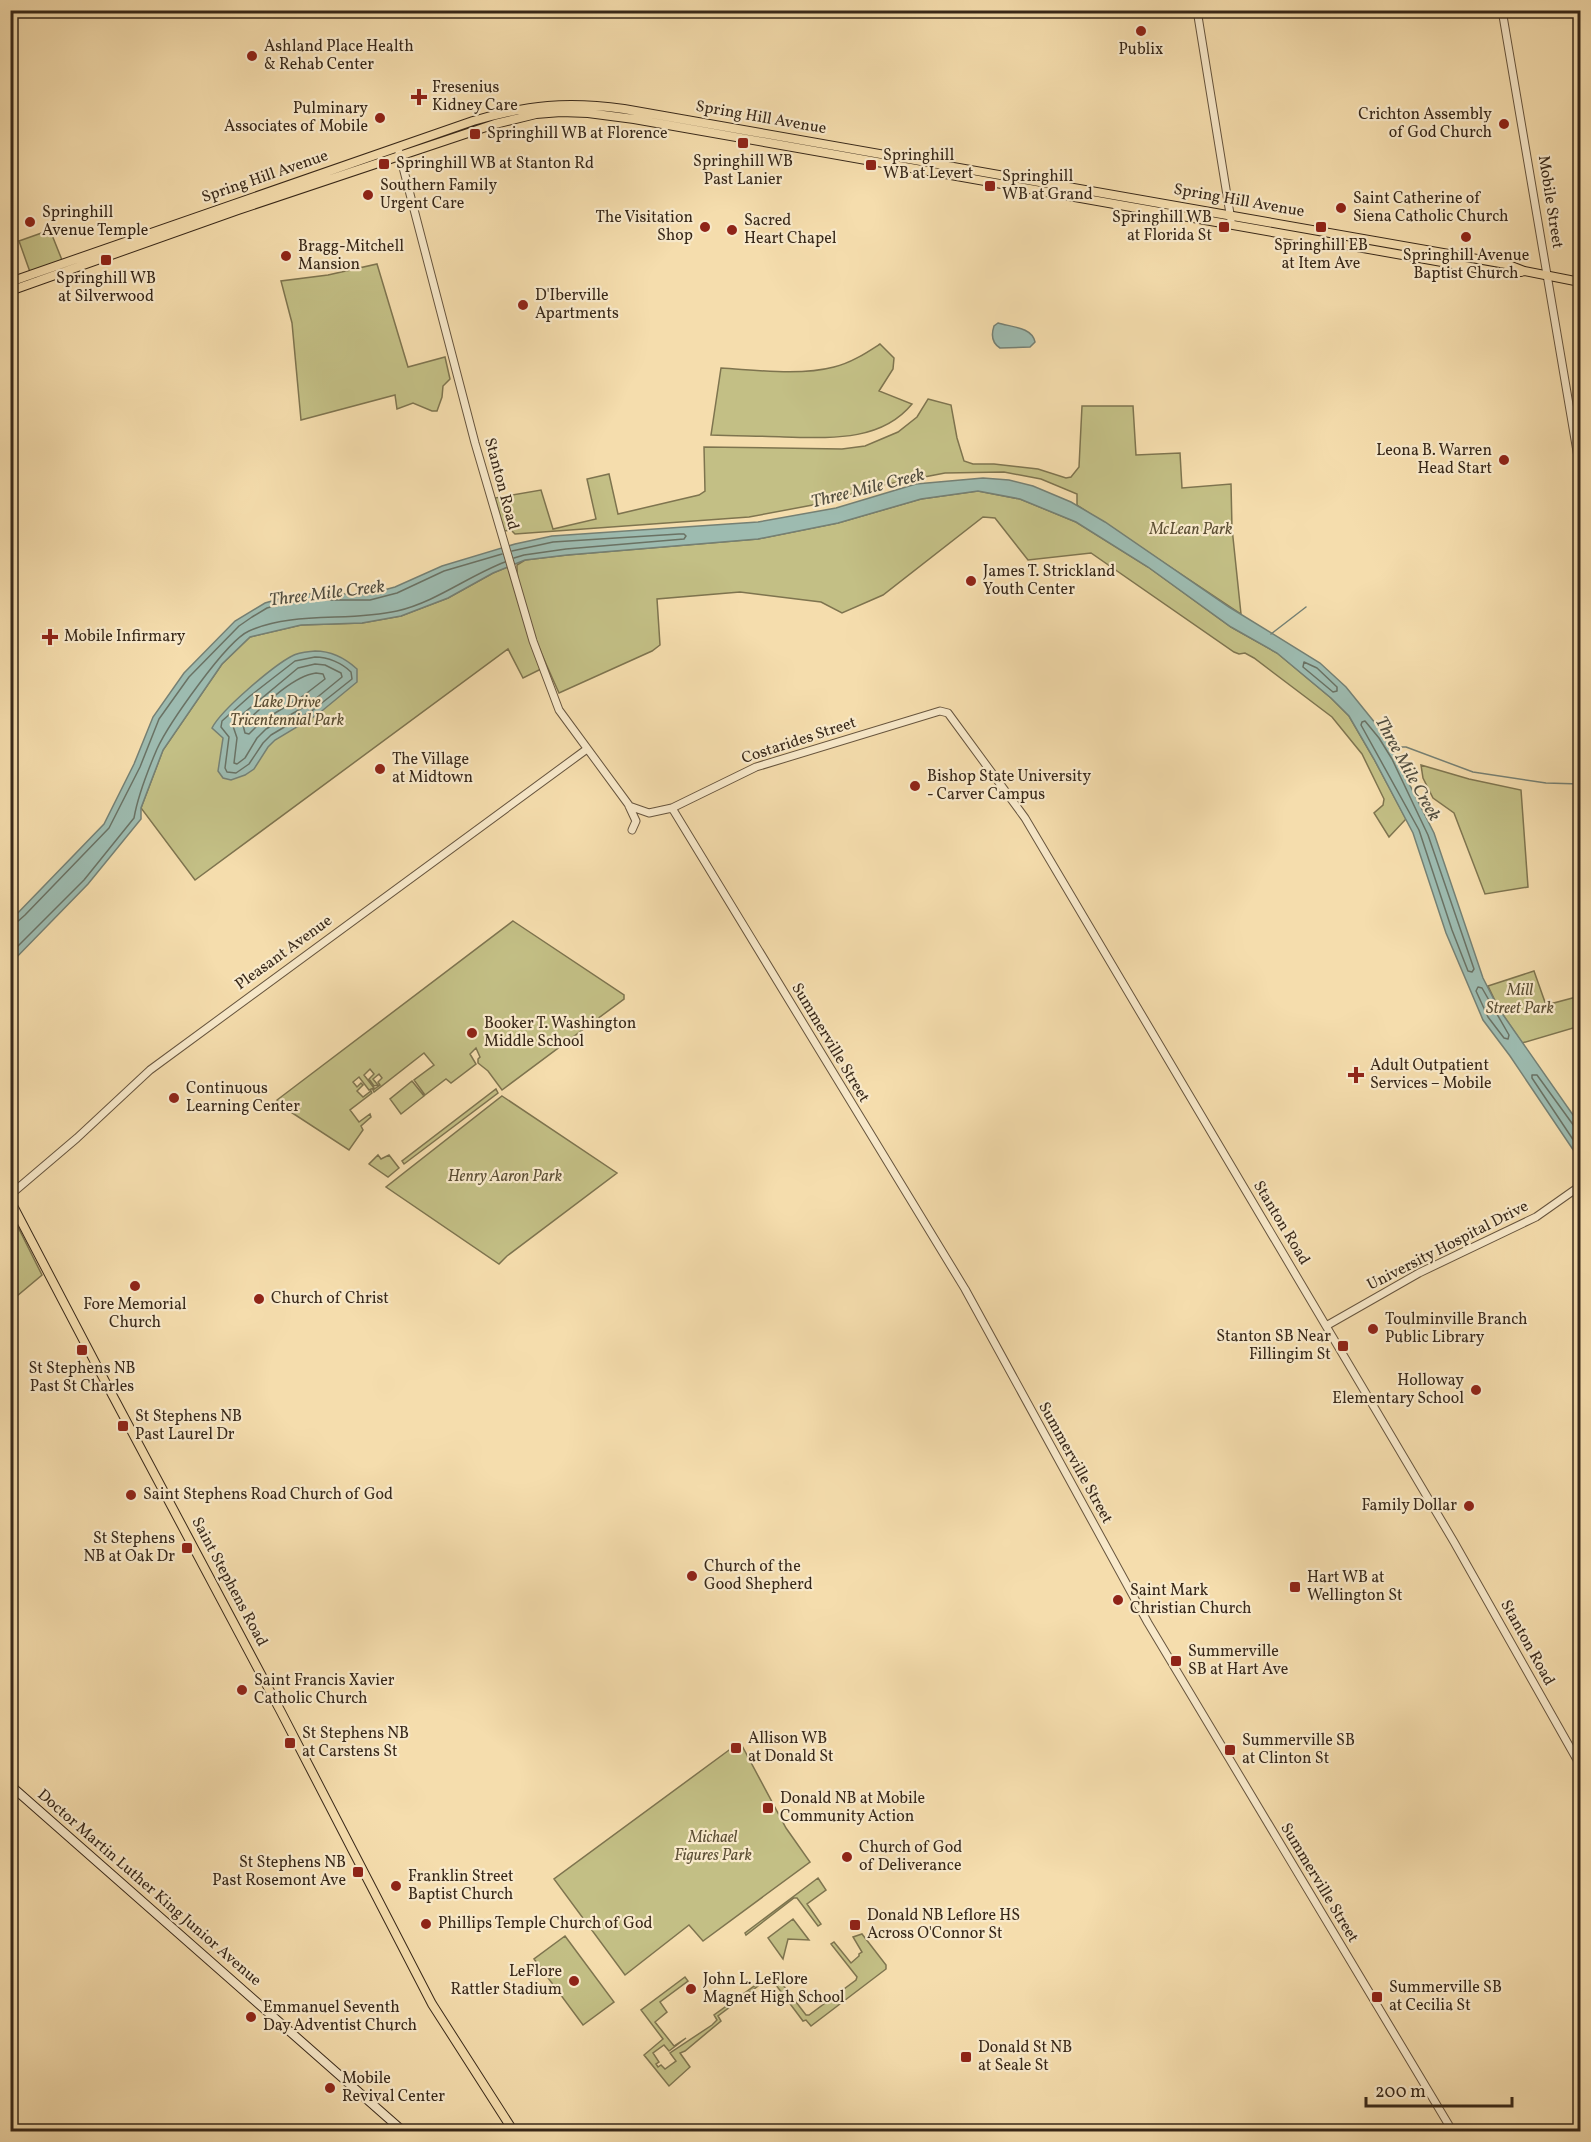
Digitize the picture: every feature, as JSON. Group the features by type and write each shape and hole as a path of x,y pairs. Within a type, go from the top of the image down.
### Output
{"main road":[{"name":"Spring Hill Avenue","path":"10,291 241,209 473,122 524,108 556,104 606,106 1506,264 1524,271 1581,282"},
{"name":"Spring Hill Avenue","path":"10,282 399,151 524,116 549,113 588,113 634,119 1504,273 1524,271"},
{"name":"Saint Stephens Road","path":"10,1197 432,2004 514,2132"},
{"name":"Doctor Martin Luther King Junior Avenue","path":"10,1785 404,2132"}],"street":[{"path":"1197,10 1232,215 1231,225"},
{"name":"Mobile Street","path":"1502,10 1581,469"},
{"name":"Stanton Road","path":"399,151 501,536 533,641 559,710 629,806 636,821 632,830"},
{"name":"Stanton Road","path":"940,711 948,713 1025,818 1454,1542 1581,1765"},
{"name":"Costarides Street","path":"672,808 756,767 940,711"},
{"name":"Pleasant Avenue","path":"10,1197 150,1070 586,749"},
{"path":"629,806 649,813 672,808"},
{"path":"629,806 644,816 662,815"},
{"name":"Summerville Street","path":"672,808 970,1297 1148,1623 1453,2132"},
{"name":"University Hospital Drive","path":"1326,1326 1425,1270 1536,1217 1581,1186"}],"green space":[{"path":"50,230 62,260 30,272 19,241"},
{"path":"377,264 408,367 445,357 450,379 443,386 437,411 413,403 397,409 395,395 301,420 292,323 281,281 328,275"},
{"path":"880,344 894,358 893,369 879,391 912,404 885,425 870,431 836,437 711,435 721,368 778,372 821,370 846,363"},
{"name":"McLean Park","path":"928,399 951,405 964,461 973,464 1038,469 1066,478 1071,477 1079,467 1082,406 1133,406 1136,455 1180,453 1182,488 1231,484 1232,528 1241,614 1077,505 1077,494 1041,479 1004,472 945,473 872,487 818,504 749,517 515,534 511,530 504,531 495,498 541,490 553,529 596,519 587,479 609,474 618,514 699,495 705,491 704,447 842,449 865,446 898,432 917,417"},
{"path":"978,491 1020,499 1076,522 1148,567 1231,627 1277,653 1349,716 1406,819 1389,837 1374,813 1383,805 1384,799 1362,754 1332,717 1254,658 1245,653 1234,652 1091,553 1028,560 995,518 983,517 883,595 842,613 821,602 740,592 657,599 660,645 652,651 559,693 532,630 521,596 517,565 525,560 758,539 838,523 921,499"},
{"name":"Lake Drive Tricentennial Park","path":"510,566 543,668 523,678 508,649 195,880 141,808 163,750 222,664 250,637 301,625 362,623 401,616 448,598"},
{"path":"1421,765 1469,779 1521,790 1528,887 1485,894 1454,813 1433,798 1423,778"},
{"name":"Booker T. Washington Middle School","path":"513,921 624,995 624,999 502,1090 488,1071 478,1063 480,1057 476,1048 470,1054 476,1064 451,1083 446,1079 425,1095 414,1080 434,1065 424,1053 374,1092 373,1090 380,1085 378,1082 382,1078 379,1074 373,1079 378,1085 374,1086 369,1079 374,1074 370,1069 364,1075 374,1088 369,1090 359,1077 353,1082 357,1087 361,1083 363,1085 357,1091 363,1097 371,1091 372,1093 350,1110 359,1122 370,1114 371,1117 361,1126 363,1130 349,1150 277,1103 277,1100"},
{"name":"Mill Street Park","path":"1534,971 1546,1005 1580,996 1580,1026 1522,1043 1499,1009 1488,986"},
{"path":"412,1081 424,1096 401,1114 390,1099"},
{"path":"496,1089 498,1093 404,1164 402,1161"},
{"name":"Henry Aaron Park","path":"502,1096 617,1173 499,1264 386,1187"},
{"path":"378,1155 381,1159 389,1155 399,1168 388,1177 369,1164"},
{"path":"10,1211 42,1275 11,1301 10,1301"},
{"name":"Michael Figures Park","path":"740,1742 786,1828 810,1862 703,1941 689,1925 625,1975 554,1879"},
{"path":"818,1878 826,1890 807,1904 821,1924 818,1926 797,1898 794,1898 746,1935 745,1933"},
{"path":"793,1919 809,1940 788,1939 783,1959 768,1938"},
{"path":"862,1934 886,1965 886,1969 811,2026 806,2020 803,2021 770,1977 718,2016 721,2021 680,2053 690,2067 669,2086 644,2055 663,2039 641,2010 685,1977 688,1981 660,2002 667,2012 655,2022 674,2046 686,2038 669,2051 664,2045 653,2053 659,2062 656,2064 658,2067 661,2065 665,2069 676,2061 670,2053 712,2025 717,2020 714,2015 771,1974 774,1978 776,1976 806,2015 809,2015 857,1977 831,1944 834,1942 851,1963 862,1952 853,1937"},
{"name":"LeFlore Rattler Stadium","path":"565,1936 614,2002 583,2025 534,1959"}],"water":[{"path":"998,323 1025,330 1030,333 1035,342 1030,347 1000,348 995,344 992,336 994,326"},
{"name":"Three Mile Creek","path":"983,478 1009,480 1033,486 1071,502 1105,522 1229,607 1320,663 1346,687 1384,734 1434,833 1483,978 1499,1009 1580,1125 1580,1160 1483,1020 1446,933 1413,833 1349,716 1277,653 1231,627 1148,567 1076,522 1020,499 978,491 921,499 838,523 758,539 525,560 493,573 448,598 401,616 362,623 301,625 250,637 222,664 163,750 141,808 141,819 88,884 11,963 11,920 104,824 134,764 153,717 184,673 235,621 265,603 296,594 369,594 395,587 442,566 515,544 552,536 758,522 836,508 916,484"},
{"path":"315,651 343,658 357,669 357,682 317,715 275,740 254,769 231,780 223,778 218,771 223,738 212,728 217,720 248,689 283,661 297,654"}],"waterway":[{"path":"1271,634 1306,607"},
{"name":"Three Mile Creek","path":"1392,747 1406,747 1473,772 1546,783 1580,784"}],"place":[{"name":"Publix","path":"1141,31"},
{"name":"Ashland Place Health & Rehab Center","path":"252,56"},
{"name":"Fresenius Kidney Care","path":"419,97"},
{"name":"Pulminary Associates of Mobile","path":"380,118"},
{"name":"Crichton Assembly of God Church","path":"1504,124"},
{"name":"Springhill WB at Florence","path":"475,134"},
{"name":"Springhill WB Past Lanier","path":"743,143"},
{"name":"Springhill WB at Stanton Rd","path":"384,164"},
{"name":"Springhill WB at Levert","path":"871,165"},
{"name":"Springhill WB at Grand","path":"990,186"},
{"name":"Southern Family Urgent Care","path":"368,195"},
{"name":"Saint Catherine of Siena Catholic Church","path":"1341,208"},
{"name":"Springhill Avenue Temple","path":"30,222"},
{"name":"The Visitation Shop","path":"705,227"},
{"name":"Springhill WB at Florida St","path":"1224,227"},
{"name":"Springhill EB at Item Ave","path":"1321,227"},
{"name":"Sacred Heart Chapel","path":"732,230"},
{"name":"Springhill Avenue Baptist Church","path":"1466,237"},
{"name":"Bragg-Mitchell Mansion","path":"286,256"},
{"name":"Springhill WB at Silverwood","path":"106,260"},
{"name":"D'Iberville Apartments","path":"523,305"},
{"name":"Leona B. Warren Head Start","path":"1504,460"},
{"name":"James T. Strickland Youth Center","path":"971,581"},
{"name":"Mobile Infirmary","path":"50,637"},
{"name":"The Village at Midtown","path":"380,769"},
{"name":"Bishop State University - Carver Campus","path":"915,786"},
{"name":"Booker T. Washington Middle School","path":"472,1033"},
{"name":"Adult Outpatient Services – Mobile","path":"1356,1075"},
{"name":"Continuous Learning Center","path":"174,1098"},
{"name":"Fore Memorial Church","path":"135,1286"},
{"name":"Church of Christ","path":"259,1299"},
{"name":"Toulminville Branch Public Library","path":"1373,1329"},
{"name":"Stanton SB Near Fillingim St","path":"1343,1346"},
{"name":"St Stephens NB Past St Charles","path":"82,1350"},
{"name":"Holloway Elementary School","path":"1476,1390"},
{"name":"St Stephens NB Past Laurel Dr","path":"123,1426"},
{"name":"Saint Stephens Road Church of God","path":"131,1495"},
{"name":"Family Dollar","path":"1469,1506"},
{"name":"St Stephens NB at Oak Dr","path":"187,1548"},
{"name":"Church of the Good Shepherd","path":"692,1576"},
{"name":"Hart WB at Wellington St","path":"1295,1587"},
{"name":"Saint Mark Christian Church","path":"1118,1600"},
{"name":"Summerville SB at Hart Ave","path":"1176,1661"},
{"name":"Saint Francis Xavier Catholic Church","path":"242,1690"},
{"name":"St Stephens NB at Carstens St","path":"290,1743"},
{"name":"Allison WB at Donald St","path":"736,1748"},
{"name":"Summerville SB at Clinton St","path":"1230,1750"},
{"name":"Donald NB at Mobile Community Action","path":"768,1808"},
{"name":"Church of God of Deliverance","path":"847,1857"},
{"name":"St Stephens NB Past Rosemont Ave","path":"358,1872"},
{"name":"Franklin Street Baptist Church","path":"396,1886"},
{"name":"Phillips Temple Church of God","path":"426,1924"},
{"name":"Donald NB Leflore HS Across O'Connor St","path":"855,1925"},
{"name":"LeFlore Rattler Stadium","path":"574,1981"},
{"name":"John L. LeFlore Magnet High School","path":"691,1989"},
{"name":"Summerville SB at Cecilia St","path":"1377,1997"},
{"name":"Emmanuel Seventh Day Adventist Church","path":"251,2017"},
{"name":"Donald St NB at Seale St","path":"966,2057"},
{"name":"Mobile Revival Center","path":"330,2088"}]}
